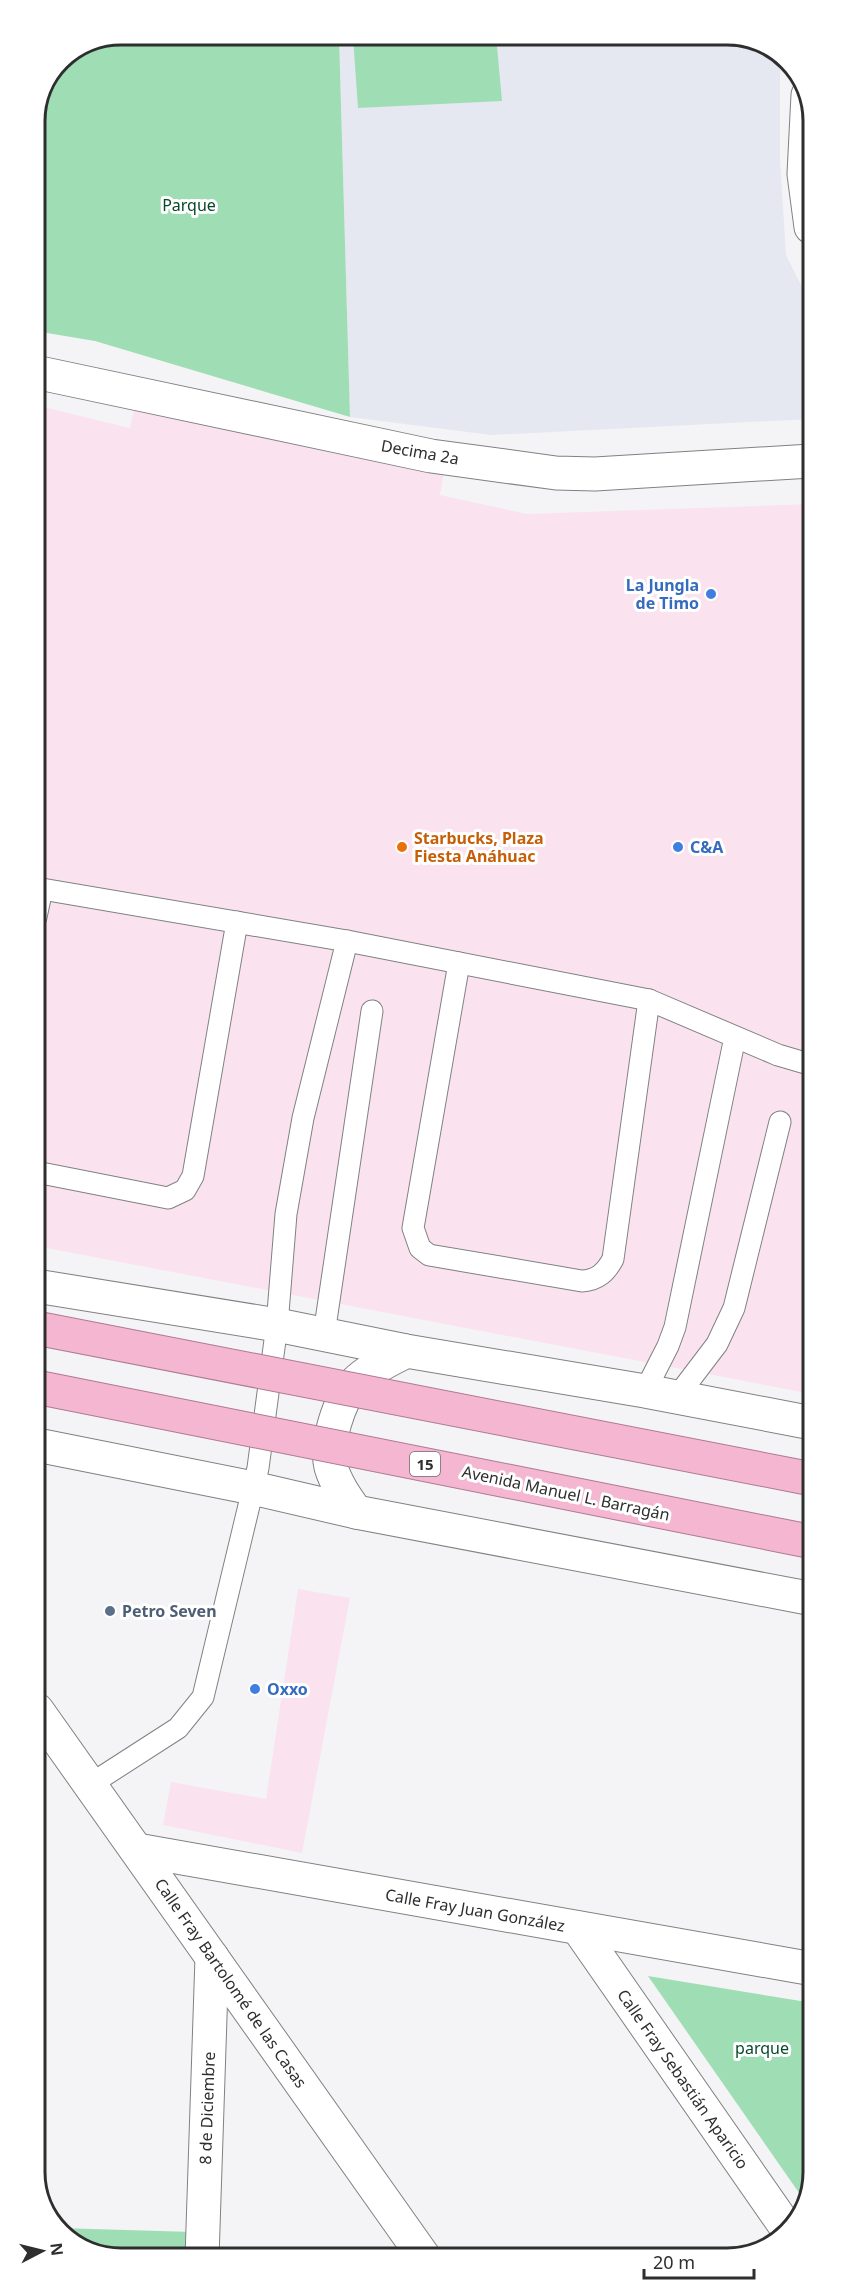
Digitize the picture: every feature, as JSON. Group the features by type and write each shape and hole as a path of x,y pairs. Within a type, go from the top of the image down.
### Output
{"highway":[{"path":"45,1330 803,1477"},
{"name":"Avenida Manuel L. Barragán","path":"45,1389 803,1540"}],"street":[{"name":"Decima 2a","path":"45,374 431,456 556,473 595,474 803,461"},
{"path":"45,1287 277,1325 406,1352 645,1391 803,1421"},
{"path":"356,1512 340,1489 330,1465 332,1436 339,1408 354,1384 372,1369 406,1352"},
{"path":"45,1447 253,1488 356,1512 803,1597"},
{"name":"Calle Fray Bartolomé de las Casas","path":"45,1721 418,2248"},
{"name":"Calle Fray Juan González","path":"136,1850 803,1967"},
{"name":"Calle Fray Sebastián Aparicio","path":"578,1928 783,2223"},
{"name":"8 de Diciembre","path":"202,2248 212,1958"}],"lane":[{"path":"45,889 347,941 649,1000 778,1055 803,1062"},
{"path":"45,1174 168,1198 185,1190 193,1176 237,922"},
{"path":"91,1784 178,1728 203,1696 258,1468 277,1325 286,1214 303,1118 347,941"},
{"path":"459,963 412,1228 420,1248 429,1255 582,1281 598,1276 607,1270 613,1259 649,1000"},
{"path":"324,1334 372,1011"},
{"path":"645,1391 675,1327 735,1037"},
{"path":"676,1398 717,1344 734,1308 780,1122"}],"shaded area":[{"path":"339,45 732,45 756,51 780,67 780,159 786,255 803,289 803,419 491,435 350,417"},
{"path":"136,400 446,460 440,495 527,514 803,504 803,1392 45,1248 45,407 130,428"},
{"path":"298,1589 350,1598 302,1853 163,1825 171,1782 266,1799"}],"green space":[{"name":"Parque","path":"339,45 350,417 95,341 45,333 45,116 53,87 61,75 79,58 106,46"},
{"path":"354,45 497,45 502,101 358,108"},
{"name":"Parque","path":"648,1976 803,2001 803,2172 800,2194"},
{"path":"72,2228 193,2232 192,2248 116,2248 83,2238"}],"place":[{"name":"La Jungla de Timo","path":"711,594"},
{"name":"Starbucks, Plaza Fiesta Anáhuac","path":"402,847"},
{"name":"C&A","path":"678,847"},
{"name":"Petro Seven","path":"110,1611"},
{"name":"Oxxo","path":"255,1689"}],"park label":[{"name":"parque","path":"762,2048"}]}
